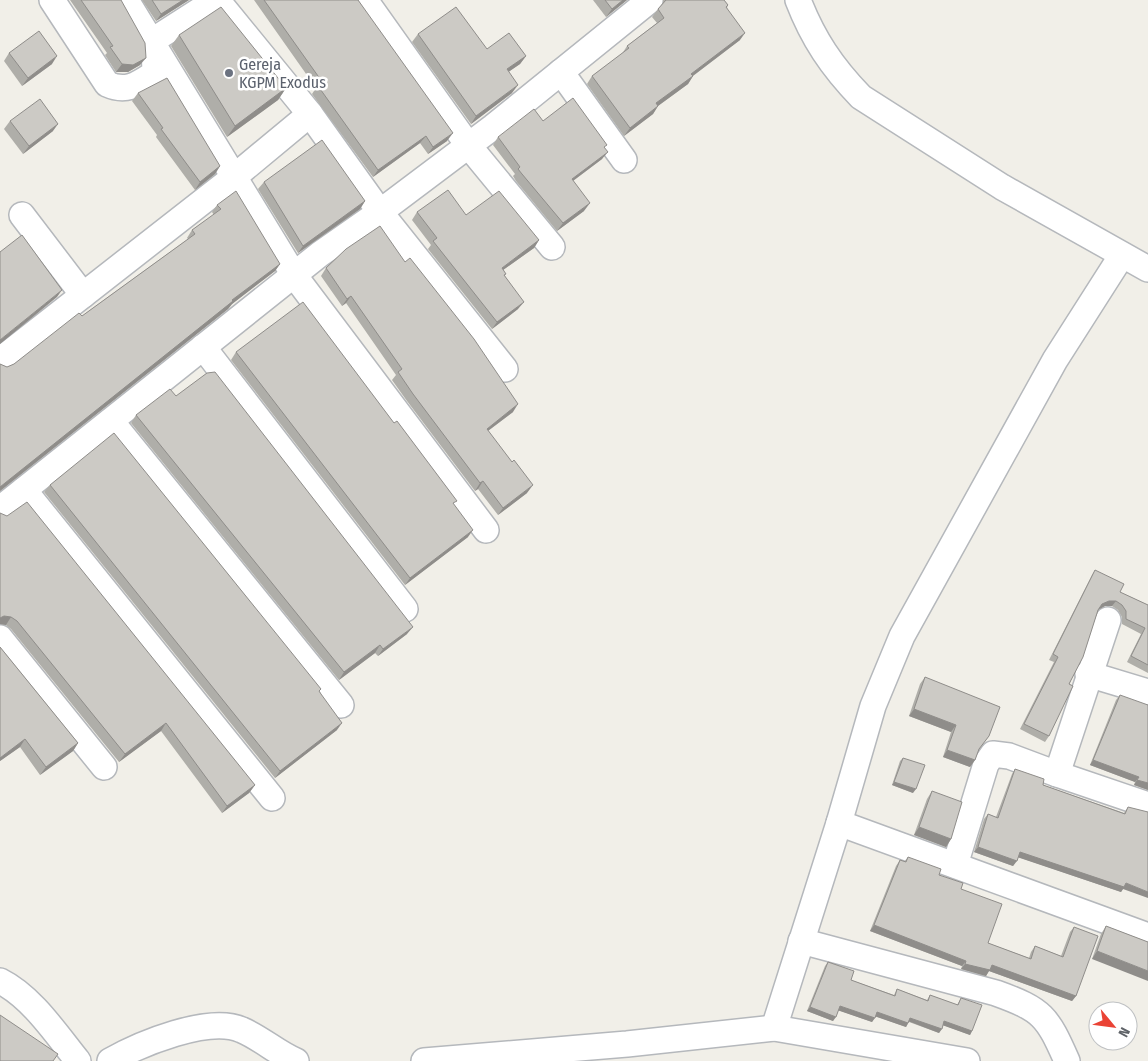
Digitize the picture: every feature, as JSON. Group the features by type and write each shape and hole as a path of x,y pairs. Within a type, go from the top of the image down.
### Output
{"street":[{"path":"52,0 107,84 126,89 155,73 153,43"},
{"path":"126,0 294,275 486,530"},
{"path":"153,43 217,0 310,114 380,212 505,370"},
{"path":"365,0 468,145 552,247"},
{"path":"0,509 294,275 468,145 650,0"},
{"path":"798,0 811,32 842,78 862,97 1002,187 1148,269"},
{"path":"561,72 624,160"},
{"path":"0,360 234,177 310,114"},
{"path":"22,215 82,295"},
{"path":"774,1028 839,823 873,706 902,636 1055,360 1122,255"},
{"path":"203,347 406,609"},
{"path":"112,421 340,705"},
{"path":"24,490 272,798"},
{"path":"1057,774 1088,674 1108,620"},
{"path":"0,638 104,767"},
{"path":"1088,674 1148,692"},
{"path":"955,865 986,764 993,754 1009,756 1148,805"},
{"path":"839,823 1148,936"},
{"path":"801,941 996,993 1023,1003 1034,1008 1048,1021 1067,1061"},
{"path":"0,981 16,992 33,1008 78,1061"},
{"path":"110,1061 180,1032 228,1025 242,1030 296,1061"},
{"path":"424,1061 639,1052 774,1028 967,1061"}],"building":[{"path":"81,0 121,0 145,43 146,58 133,65 122,64 110,47 113,46"},
{"path":"152,0 183,0 161,14"},
{"path":"264,0 358,0 453,133 433,147 426,136 378,170 318,86 323,83"},
{"path":"605,0 623,0 612,9"},
{"path":"666,0 724,0 728,5 726,7 745,33 691,74 693,76 656,103 658,106 630,128 592,76 664,18 658,9"},
{"name":"Gereja KGPM Exodus","path":"221,7 286,88 235,126 179,35"},
{"path":"456,7 487,49 509,33 526,56 507,69 518,85 476,116 418,34"},
{"path":"39,31 57,56 28,78 9,53"},
{"path":"167,78 220,166 200,182 161,129 163,128 138,93"},
{"path":"573,98 607,145 604,147 608,152 572,179 590,203 563,223 518,169 520,167 498,137 534,109 543,121"},
{"path":"40,99 58,124 29,146 10,121"},
{"path":"322,140 365,201 303,246 264,182"},
{"path":"448,190 466,215 499,191 539,240 502,268 506,274 504,275 524,302 497,322 433,241 437,238 417,212"},
{"path":"236,191 280,264 232,300 0,487 0,364 7,367 14,364 79,313 82,316 195,234 192,230 221,209 217,205"},
{"path":"380,226 405,262 410,258 474,339 518,404 487,429 512,462 514,460 533,485 503,508 483,481 480,483 413,394 398,372 402,369 351,296 347,299 326,268 346,249"},
{"path":"22,235 62,290 0,340 0,252"},
{"path":"303,302 394,423 397,421 457,501 453,503 473,530 410,578 236,352"},
{"path":"215,372 413,627 383,649 380,645 344,672 136,415 170,389 176,396 207,373"},
{"path":"114,433 321,689 319,691 342,723 280,771 50,485"},
{"path":"27,502 255,785 227,806 166,723 125,754 17,621 11,617 4,616 0,618 0,513 7,516"},
{"path":"1095,570 1124,584 1120,592 1148,605 1148,665 1131,656 1145,628 1126,619 1126,611 1116,601 1102,604 1098,610 1083,657 1069,684 1073,686 1049,736 1024,724 1058,657 1053,654"},
{"path":"0,647 78,743 46,767 25,739 0,758"},
{"path":"925,677 1000,707 989,736 979,749 975,760 947,750 956,725 914,709"},
{"path":"1120,695 1148,705 1148,783 1137,780 1139,777 1093,760"},
{"path":"903,758 925,765 916,789 894,782"},
{"path":"1015,769 1044,779 1043,785 1125,814 1128,807 1148,812 1148,892 1126,883 1124,887 1020,852 1017,861 978,847 988,814 998,818"},
{"path":"932,791 962,802 951,839 919,827"},
{"path":"908,857 941,869 939,875 963,883 961,889 1002,904 988,943 1031,959 1035,946 1063,957 1074,927 1098,936 1076,996 992,965 990,970 965,964 966,961 874,925 900,860 906,862"},
{"path":"1106,926 1148,942 1148,971 1097,951"},
{"path":"828,962 854,971 851,980 895,996 897,989 928,1001 930,995 958,1005 961,998 982,1005 972,1031 944,1021 942,1029 910,1018 908,1023 877,1012 875,1018 840,1006 836,1017 810,1007"},
{"path":"0,1015 58,1054 53,1061 0,1061"}],"place":[{"name":"Gereja KGPM Exodus","path":"229,73"}]}
